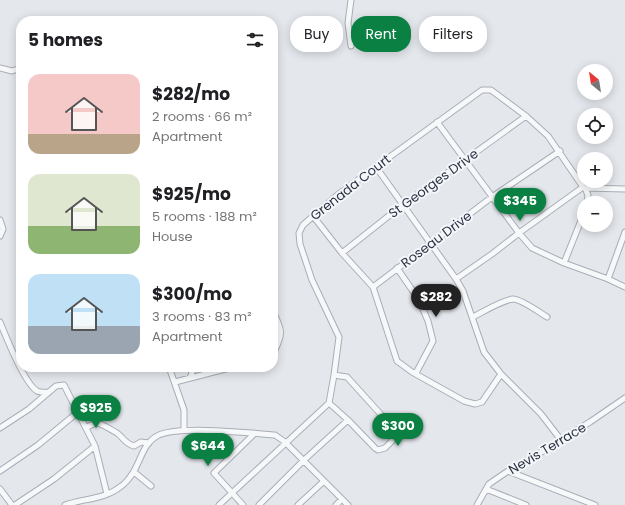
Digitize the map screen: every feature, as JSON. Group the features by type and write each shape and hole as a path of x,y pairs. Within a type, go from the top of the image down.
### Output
{"street":[{"path":"351,0 348,23 351,46"},
{"path":"0,68 12,71 16,70"},
{"name":"Grenada Court","path":"328,403 334,375 339,337 312,280 300,244 299,233 303,225 340,193 482,90 491,90 526,116 548,136 577,177"},
{"name":"St Georges Drive","path":"342,253 403,205 526,116"},
{"path":"437,122 519,233 532,248 564,263 608,279 625,287"},
{"name":"Roseau Drive","path":"373,288 397,268 492,197 560,151"},
{"path":"376,167 456,279 463,291 473,317 484,352 501,374 541,414 561,440"},
{"path":"456,279 584,188 625,189"},
{"name":"Grenada Court","path":"584,188 588,196"},
{"path":"313,216 342,253 373,288 397,361 464,401 475,404 482,402 501,374"},
{"path":"0,220 3,230 0,236"},
{"path":"564,263 577,230"},
{"path":"608,279 625,232"},
{"path":"397,268 419,300 428,321 433,341 416,373"},
{"path":"473,317 503,302 514,299 547,316"},
{"path":"0,322 16,357"},
{"path":"278,323 281,329 278,341"},
{"path":"24,372 34,388 40,392 49,392"},
{"path":"171,372 184,410 184,430"},
{"path":"190,378 192,372"},
{"path":"174,382 213,372"},
{"path":"219,505 328,403 348,420 378,450 385,448 396,437 395,430 346,377 334,375"},
{"path":"0,428 29,409 60,384 64,385 95,446 107,494"},
{"name":"Nevis Terrace","path":"477,505 489,484 590,422 625,398"},
{"path":"0,472 38,445 78,412"},
{"path":"259,505 304,460 348,420"},
{"path":"86,428 100,423 117,434 131,446 141,442 149,443"},
{"path":"65,505 107,494 120,488 134,472 142,453 149,443 158,435 184,430 275,434 304,460 348,505"},
{"path":"243,505 215,476 215,472 254,434"},
{"path":"15,505 54,479 95,446"},
{"path":"508,471 594,505"},
{"path":"134,472 151,486"},
{"path":"298,505 324,481"},
{"path":"0,489 12,505"},
{"path":"486,489 526,505"},
{"path":"336,505 342,500"}]}
